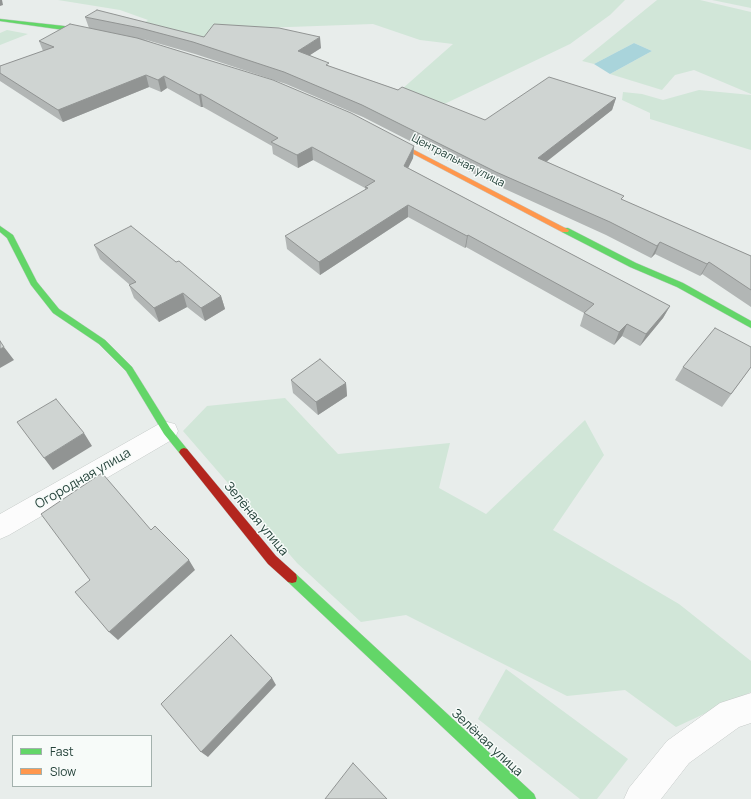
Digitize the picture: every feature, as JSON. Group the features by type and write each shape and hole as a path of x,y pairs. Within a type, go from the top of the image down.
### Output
{"street":[{"path":"0,20 64,28 100,36"},
{"name":"Центральная улица","path":"376,132 634,265 680,285 751,325"},
{"name":"Зелёная улица","path":"0,228 10,237 34,283 56,311 102,342 130,368 167,431 272,560 529,799"},
{"name":"Огородная улица","path":"0,528 167,431"},
{"path":"640,799 678,752 731,714 751,708"}],"green space":[{"path":"58,0 625,0 610,15 570,44 436,108 402,89 453,44 420,40 373,24 261,28 202,40 134,30 148,20 120,10"},
{"path":"657,0 700,0 751,12 751,94 694,70 675,75 662,90 610,74 652,51 634,43 594,64 582,61"},
{"path":"712,0 751,0 751,8"},
{"path":"7,30 28,34 0,45 0,33"},
{"path":"699,90 751,95 751,150 650,119 650,113 622,100 623,92 642,94 663,100"},
{"path":"285,398 338,454 450,443 439,488 486,514 585,420 604,455 553,530 679,604 751,661 751,692 676,727 625,690 567,696 406,615 361,622 297,563 183,431 207,406"},
{"path":"506,669 628,759 597,799 580,799 478,719"}],"water":[{"path":"634,43 652,51 610,74 594,64"}],"building":[{"path":"97,10 204,37 214,24 279,28 320,37 298,51 329,63 326,65 398,90 402,87 485,120 549,77 616,98 538,158 624,196 621,199 751,256 751,290 709,262 707,264 660,242 657,246 610,222 496,172 362,105 284,72 193,42 140,28 85,17"},
{"path":"70,24 137,38 273,80 351,113 414,146 404,166 670,306 646,334 627,324 619,332 584,313 594,304 468,235 467,236 408,205 319,262 285,236 368,188 365,187 375,181 312,147 297,155 271,142 278,138 201,94 199,95 164,76 158,80 146,75 58,110 0,73 0,66 54,47 39,41"},
{"path":"131,226 176,262 179,261 221,296 201,308 183,293 154,308 129,285 136,282 94,245"},
{"path":"715,328 751,347 751,367 731,394 683,367"},
{"path":"0,341 4,347 0,349"},
{"path":"320,359 346,383 316,402 291,380"},
{"path":"56,399 84,433 44,458 17,422"},
{"path":"102,473 151,530 155,526 189,560 109,632 75,592 90,580 41,514"},
{"path":"231,635 272,678 201,752 161,704"},
{"path":"353,763 387,799 325,799"}],"traffic: fast":[{"path":"0,20 64,28 92,34"},
{"path":"0,228 10,237 34,283 56,311 102,342 129,369 167,431 184,452"},
{"path":"565,230 633,265 680,285 751,325"},
{"path":"292,578 529,799"}],"traffic: slow":[{"path":"387,138 565,230"}],"traffic: jam":[{"path":"184,452 272,560 292,578"}]}
